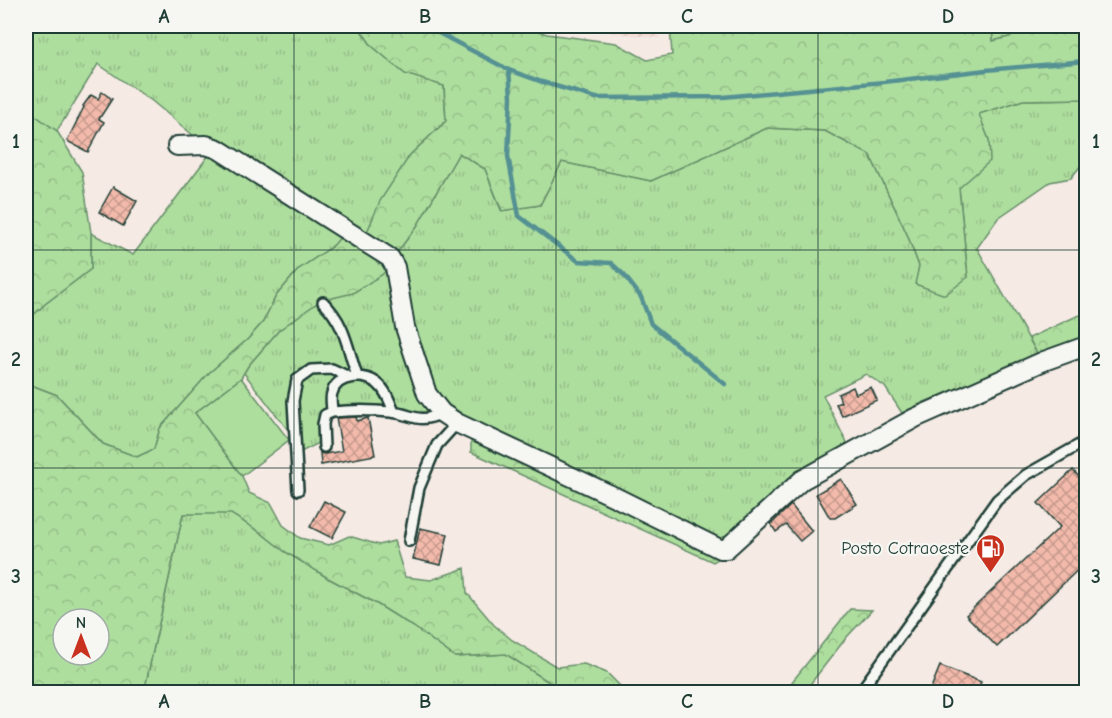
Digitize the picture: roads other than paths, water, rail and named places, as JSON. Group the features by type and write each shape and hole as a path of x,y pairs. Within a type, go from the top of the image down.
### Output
{"street":[{"path":"177,146 206,145 218,148 390,258 394,267 405,327 427,394 449,418 720,549 726,549 802,480 915,418 1044,361 1086,346"}],"lane":[{"path":"323,302 338,319 343,330 353,377"},
{"path":"298,490 293,401 297,380 311,370 332,369 376,382 385,391 394,412"},
{"path":"332,412 332,393 336,384 353,377"},
{"path":"324,447 325,415 332,412 394,412 421,419 449,418 419,488 409,541"},
{"path":"860,693 997,500 1026,475 1086,441"}],"waterway":[{"path":"428,26 509,70 596,98 723,97 1086,61"},
{"path":"509,70 511,97 508,156 519,216 578,261 611,263 624,275 641,297 651,324 725,384"}],"place":[{"name":"Posto Cotraoeste","path":"990,574"}]}
